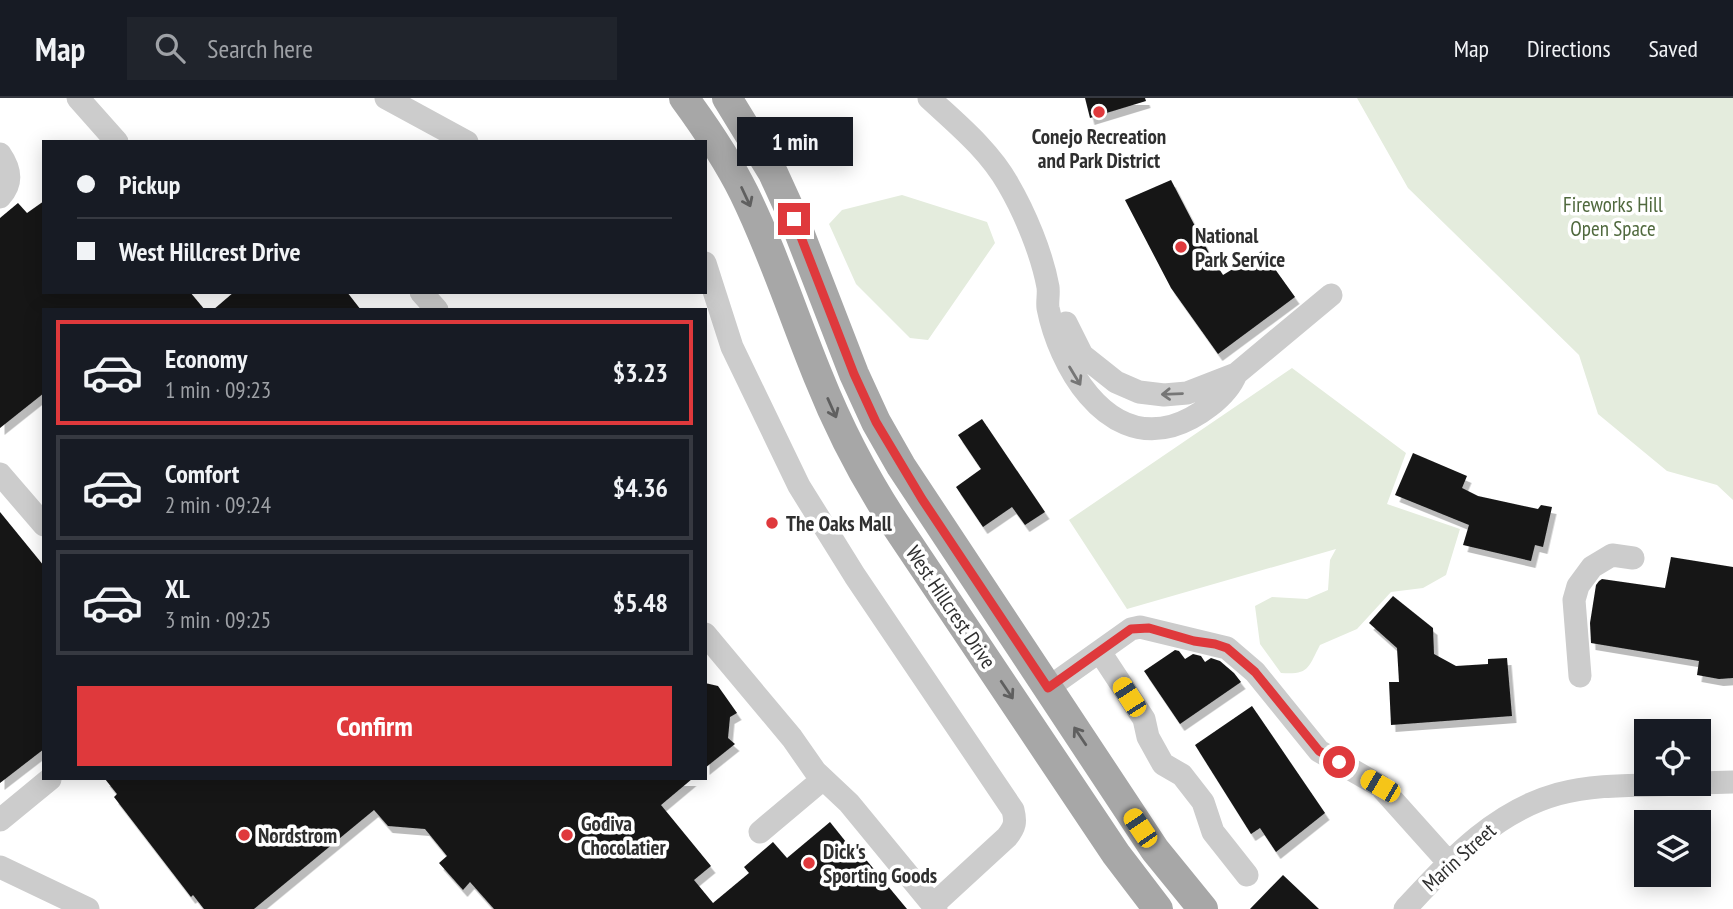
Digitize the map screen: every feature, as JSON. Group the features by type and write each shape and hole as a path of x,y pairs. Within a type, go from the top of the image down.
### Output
{"main road":[{"name":"West Hillcrest Drive","path":"684,98 726,159 744,194 765,239 817,375 860,468 1116,854 1158,909"},
{"name":"West Hillcrest Drive","path":"727,98 773,173 876,422 922,499 1155,850 1203,909"}],"street":[{"path":"78,98 115,140"},
{"path":"386,98 427,108 465,140"},
{"path":"929,98 975,142 1007,181 1023,214 1048,289 1048,307 1061,349 1074,375 1097,405 1111,417 1127,424 1158,429 1189,419 1232,384 1236,374"},
{"path":"0,154 9,175 8,187 0,197"},
{"path":"707,269 732,347 799,486 855,576 1013,810 1016,819 1014,827 935,907 849,803 823,779 707,636"},
{"path":"1048,289 1058,302 1071,336 1082,355 1116,382 1139,391 1164,395 1186,393 1236,374 1331,296"},
{"path":"423,294 436,308"},
{"path":"0,474 42,523"},
{"path":"1580,676 1574,600 1578,586 1592,567 1612,555 1633,558"},
{"path":"1048,688 1131,629 1140,627 1227,648 1255,672 1319,751 1380,786 1449,863"},
{"path":"1100,652 1143,719 1148,737 1163,764 1182,775 1203,802 1213,832 1247,875"},
{"path":"760,832 823,779"},
{"path":"0,820 49,780"},
{"path":"1711,783 1733,782"},
{"name":"Marin Street","path":"1405,909 1487,828 1510,813 1560,793 1591,788 1634,786"},
{"path":"0,867 88,909"}],"green space":[{"name":"Fireworks Hill Open Space","path":"1357,98 1733,98 1733,500 1717,485 1667,471 1598,414 1579,355 1408,188"},
{"path":"902,195 987,222 995,243 928,340 910,338 856,284 829,224 842,210"},
{"path":"1292,368 1406,453 1387,504 1460,529 1446,575 1423,588 1391,592 1357,629 1320,645 1313,659 1302,671 1281,673 1260,644 1255,606 1272,597 1307,599 1328,590 1330,560 1336,549 1127,609 1069,520"}],"building":[{"name":"Conejo Recreation and Park District","path":"1085,98 1145,98 1146,101 1090,118"},
{"path":"1171,180 1223,275 1262,251 1295,297 1218,354 1171,288 1125,200"},
{"path":"42,202 42,294 192,294 203,308 42,308 42,395 0,428 0,218 18,203 27,213"},
{"path":"232,294 349,294 359,308 215,308"},
{"path":"982,419 1045,512 1025,525 1012,507 983,527 956,487 981,469 958,435"},
{"path":"1413,453 1467,476 1462,488 1478,496 1538,509 1541,505 1552,507 1543,547 1535,545 1531,561 1463,545 1469,525 1395,495"},
{"path":"0,512 42,564 42,751 0,783"},
{"path":"1671,557 1733,567 1733,678 1719,679 1697,675 1699,661 1591,643 1590,623 1599,581 1602,579 1665,588"},
{"path":"1393,596 1433,628 1434,654 1456,666 1488,664 1488,659 1507,658 1512,716 1391,725 1389,682 1399,682 1397,648 1369,623"},
{"path":"1175,650 1185,659 1193,654 1201,656 1205,662 1211,658 1220,661 1241,682 1180,724 1144,671"},
{"path":"707,683 718,686 737,713 730,717 728,738 735,744 707,766"},
{"path":"1252,706 1325,813 1276,852 1260,828 1251,834 1195,745"},
{"path":"106,780 691,780 661,805 711,866 694,880 713,903 749,873 744,867 773,842 787,858 830,822 854,852 858,850 907,909 494,909 470,882 463,890 439,863 447,856 425,829 388,826 374,810 254,909 204,909 193,895 191,897 114,797 117,794"},
{"path":"1283,875 1319,909 1250,909"}],"place":[{"name":"Conejo Recreation and Park District","path":"1099,112"},
{"name":"National Park Service","path":"1181,247"},
{"name":"The Oaks Mall","path":"772,523"},
{"name":"Nordstrom","path":"244,835"},
{"name":"Godiva Chocolatier","path":"567,835"},
{"name":"Dick's Sporting Goods","path":"809,863"}],"route":[{"path":"794,219 854,374 876,422 922,499 1048,688 1131,629 1149,628 1215,644 1227,648 1255,672 1319,751 1339,762"}]}
